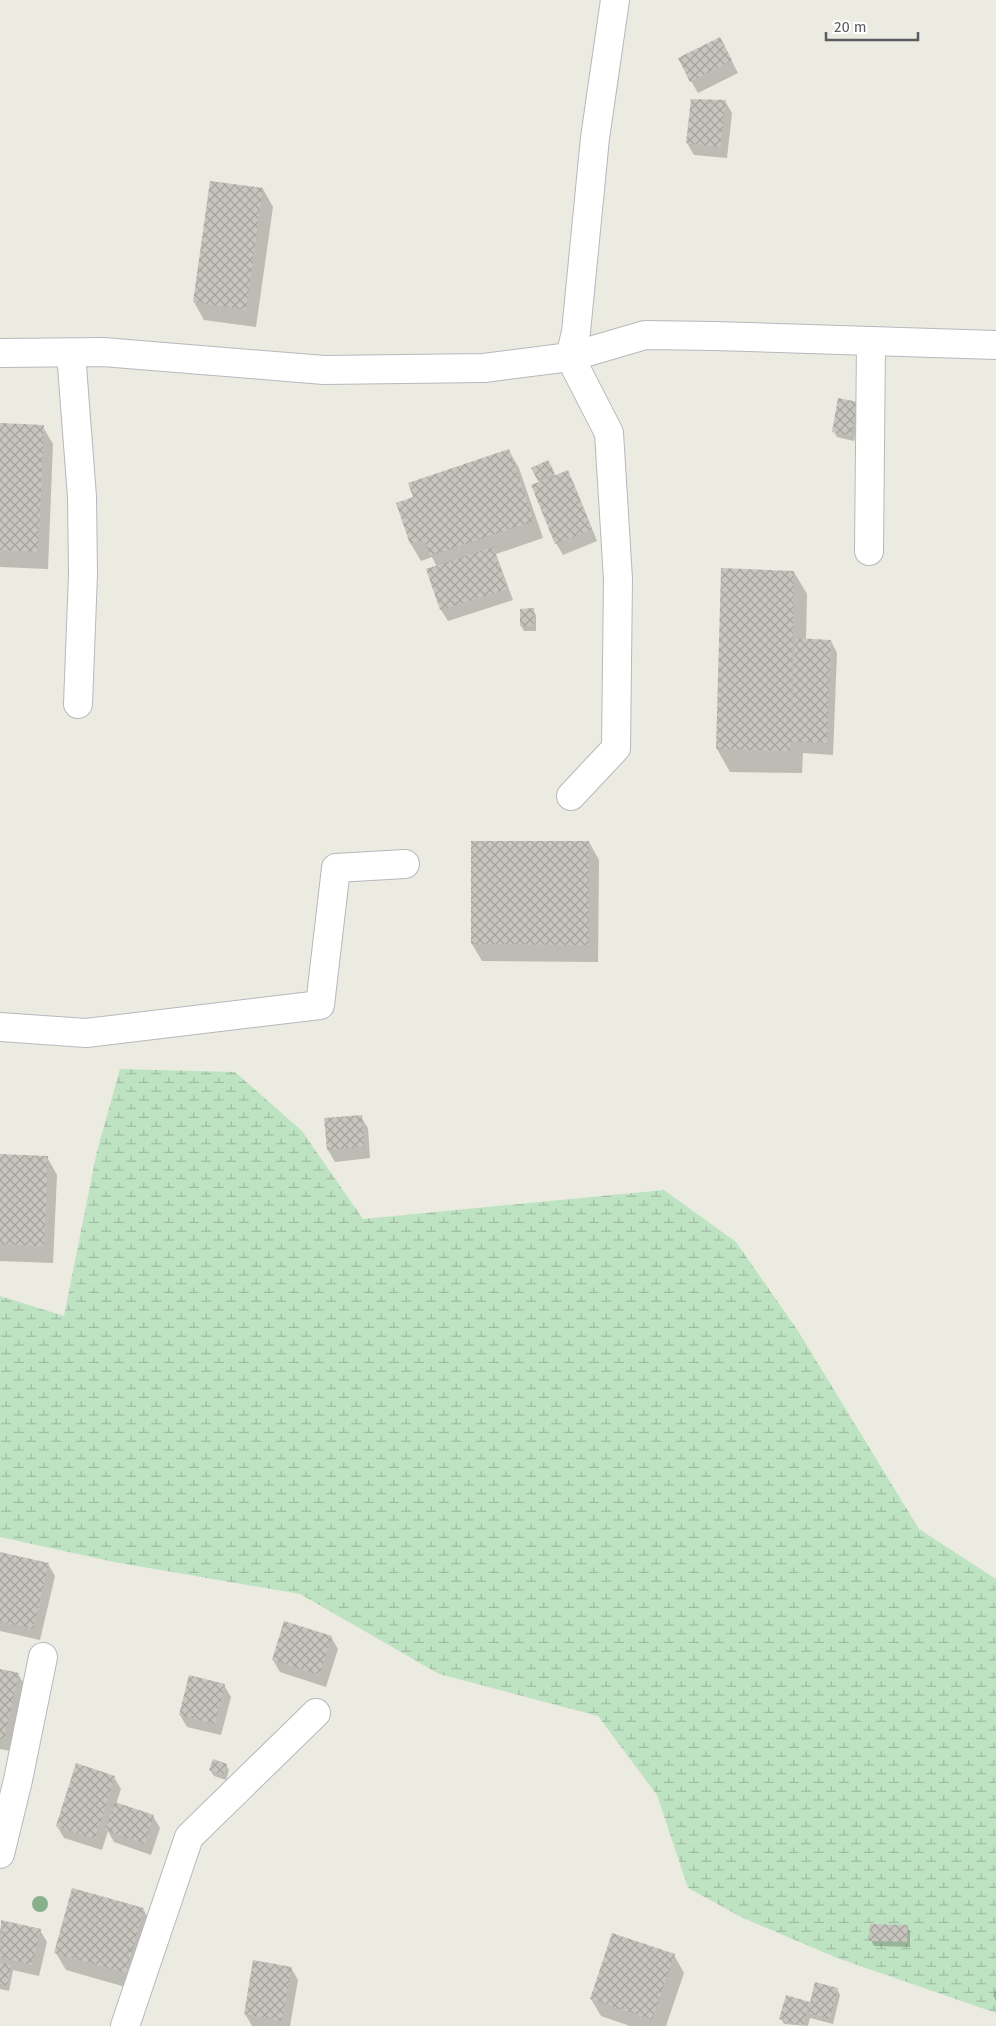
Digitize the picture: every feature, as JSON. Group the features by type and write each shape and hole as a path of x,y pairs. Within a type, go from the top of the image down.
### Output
{"street":[{"path":"571,796 616,748 618,579 609,434 570,358 576,332 595,138 615,0"},
{"path":"0,353 103,352 324,370 484,368 570,358 645,335 996,345"},
{"path":"868,551 870,342"},
{"path":"71,353 82,498 83,574 78,704"},
{"path":"0,1027 86,1033 320,1004 336,868 405,864"},
{"path":"0,1854 18,1780 43,1657"},
{"path":"125,2026 189,1837 316,1713"}],"green space":[{"path":"120,1069 235,1072 302,1131 363,1219 664,1190 736,1242 798,1331 919,1529 996,1579 996,2013 837,1958 743,1918 688,1888 657,1795 598,1716 439,1674 300,1594 114,1562 0,1537 0,1296 64,1316 97,1151"}],"building":[{"path":"720,37 732,60 690,82 678,58"},
{"path":"691,99 726,100 720,147 686,143"},
{"path":"210,181 263,188 246,310 193,302"},
{"path":"838,398 858,402 851,436 832,432"},
{"path":"0,423 44,425 38,552 0,550"},
{"path":"509,449 534,521 430,556 424,540 410,544 396,503 413,497 408,483"},
{"path":"548,460 555,473 538,481 531,468"},
{"path":"568,470 592,529 555,544 531,485"},
{"path":"493,547 507,589 440,610 426,569"},
{"path":"721,568 794,571 791,732 795,638 831,640 827,743 790,742 790,751 716,749"},
{"path":"534,608 534,626 520,626 520,609"},
{"path":"471,841 589,841 589,945 471,944"},
{"path":"362,1115 364,1147 327,1150 324,1118"},
{"path":"0,1154 48,1156 44,1246 0,1244"},
{"path":"0,1552 49,1563 33,1629 0,1621"},
{"path":"284,1621 332,1636 319,1675 272,1660"},
{"path":"0,1669 19,1673 4,1740 0,1739"},
{"path":"189,1675 225,1684 215,1724 179,1715"},
{"path":"213,1759 227,1764 224,1775 209,1770"},
{"path":"76,1763 115,1776 95,1839 56,1826"},
{"path":"115,1802 154,1815 145,1844 105,1830"},
{"path":"72,1888 144,1908 126,1973 54,1953"},
{"path":"1,1920 41,1929 32,1965 0,1957"},
{"path":"870,1924 908,1925 907,1942 869,1941"},
{"path":"612,1933 675,1954 652,2020 590,1999"},
{"path":"253,1960 292,1967 282,2021 244,2014"},
{"path":"0,1963 11,1965 7,1986 0,1984"},
{"path":"815,1982 838,1988 830,2019 808,2013 808,2008 803,2026 779,2019 786,1995 810,2002"}]}
